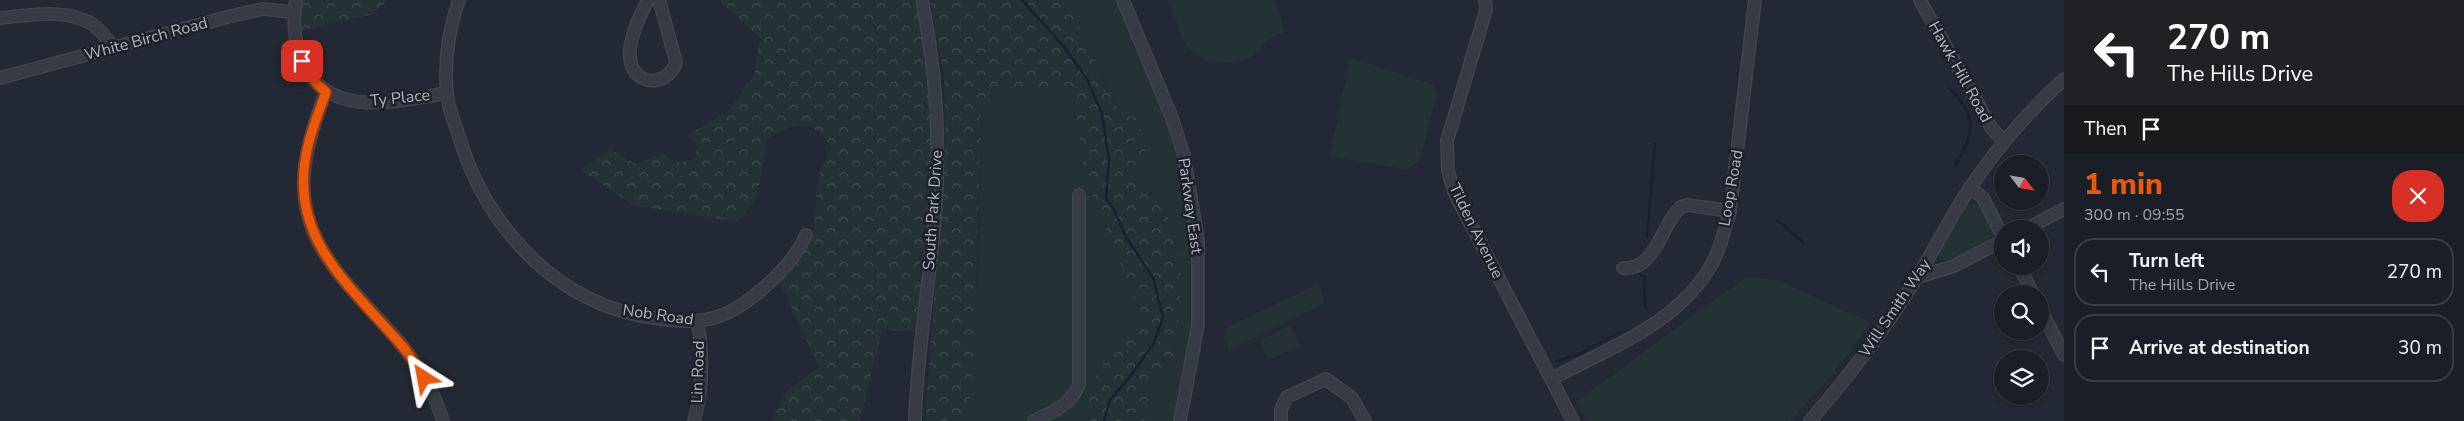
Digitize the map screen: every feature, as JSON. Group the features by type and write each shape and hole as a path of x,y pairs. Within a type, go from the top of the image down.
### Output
{"street":[{"name":"Nob Road","path":"458,0 451,28 446,73 447,92 466,156 475,181 491,211 510,237 545,271 577,292 606,307 635,316 698,322 720,316 753,297 783,269 802,244 806,235"},
{"path":"648,0 633,36 630,55 632,67 639,76 649,80 660,80 668,76 676,62 659,0"},
{"name":"South Park Drive","path":"915,421 937,179 938,131 933,67 922,0"},
{"name":"Parkway East","path":"1123,0 1172,118 1184,156 1198,240 1198,325 1180,421"},
{"name":"Tilden Avenue","path":"1485,0 1486,10 1450,128 1446,154 1448,171 1454,192 1573,421"},
{"name":"Loop Road","path":"1551,379 1648,327 1675,310 1698,285 1713,261 1730,211 1755,0"},
{"name":"Hawk Hill Road","path":"1920,0 1992,129 2004,141"},
{"path":"295,6 294,34 297,49 308,73 326,92 307,147 304,191 311,225 319,245 339,277 404,348 424,378 443,421"},
{"name":"White Birch Road","path":"0,78 231,16 263,9 295,6"},
{"path":"0,18 47,15 76,17 92,24 113,47"},
{"name":"Will Smith Way","path":"1810,421 1860,360 1918,277 1970,187 2004,141 2037,104 2064,79"},
{"name":"Ty Place","path":"326,92 343,99 383,102 447,92"},
{"path":"1970,187 1983,198 1994,220"},
{"path":"1034,421 1066,405 1074,396 1079,385 1079,195"},
{"path":"1623,268 1632,269 1643,263 1682,207 1687,205 1730,211"},
{"path":"2043,220 2064,209"},
{"path":"1918,277 1954,266 1994,245"},
{"name":"Lin Road","path":"694,421 701,382 701,342 698,322"},
{"path":"2049,326 2064,355"},
{"path":"1281,421 1281,409 1287,397 1326,379 1352,398 1365,421"}],"green space":[{"path":"302,0 388,0 374,14 300,31 299,18"},
{"path":"719,0 917,0 925,41 931,124 925,249 916,332 882,329 860,421 772,421 787,391 819,367 779,281 802,255 812,237 819,177 831,147 824,137 810,127 794,126 768,138 756,200 737,222 633,205 581,170 610,149 635,164 662,154 679,162 696,157 697,145 688,135 730,110 754,75 760,38"},
{"path":"930,0 1068,0 1080,30 1120,114 1138,117 1147,156 1136,172 1171,222 1181,272 1179,316 1174,354 1146,391 1154,398 1144,421 1087,421 1090,384 1113,351 1143,318 1087,183 1074,106 1063,93 1024,88 982,99 974,352 969,401 964,421 925,421 945,147 944,76"},
{"path":"1068,0 1118,0 1167,118 1178,150 1194,242 1193,327 1175,421 1144,421 1154,398 1146,392 1174,354 1179,316 1181,272 1171,222 1136,171 1121,114 1080,30"},
{"path":"1169,0 1274,0 1285,32 1269,38 1253,57 1231,63 1208,61 1193,53 1183,41"},
{"path":"1350,58 1434,85 1436,96 1421,158 1414,165 1405,169 1330,156"},
{"path":"1024,88 1063,93 1074,106 1087,183 1143,318 1113,351 1090,384 1087,421 964,421 969,401 979,249 982,99"},
{"path":"1973,203 1980,206 1987,215 1992,229 1991,237 1983,245 1969,253 1955,260 1944,262 1939,256 1939,250 1964,207"},
{"path":"1746,277 1780,281 1871,323 1833,373 1790,421 1587,421 1577,401"},
{"path":"1318,284 1325,303 1229,349 1223,329"},
{"path":"1290,326 1300,346 1269,360 1260,341"}],"waterway":[{"path":"1022,0 1064,47 1087,79 1102,114 1109,160 1106,198 1114,210 1126,237 1153,278 1163,317 1154,343 1129,378 1110,400 1104,421"},
{"path":"1949,88 1965,107 1970,125 1966,144 1955,165"},
{"path":"1647,237 1655,144"},
{"path":"1778,221 1804,243"},
{"path":"1640,275 1645,276 1644,295 1646,310"},
{"path":"1557,361 1577,355 1620,332"}],"route":[{"path":"302,61 308,73 326,92 307,147 304,191 311,225 319,245 339,277 404,348 424,378"}]}
